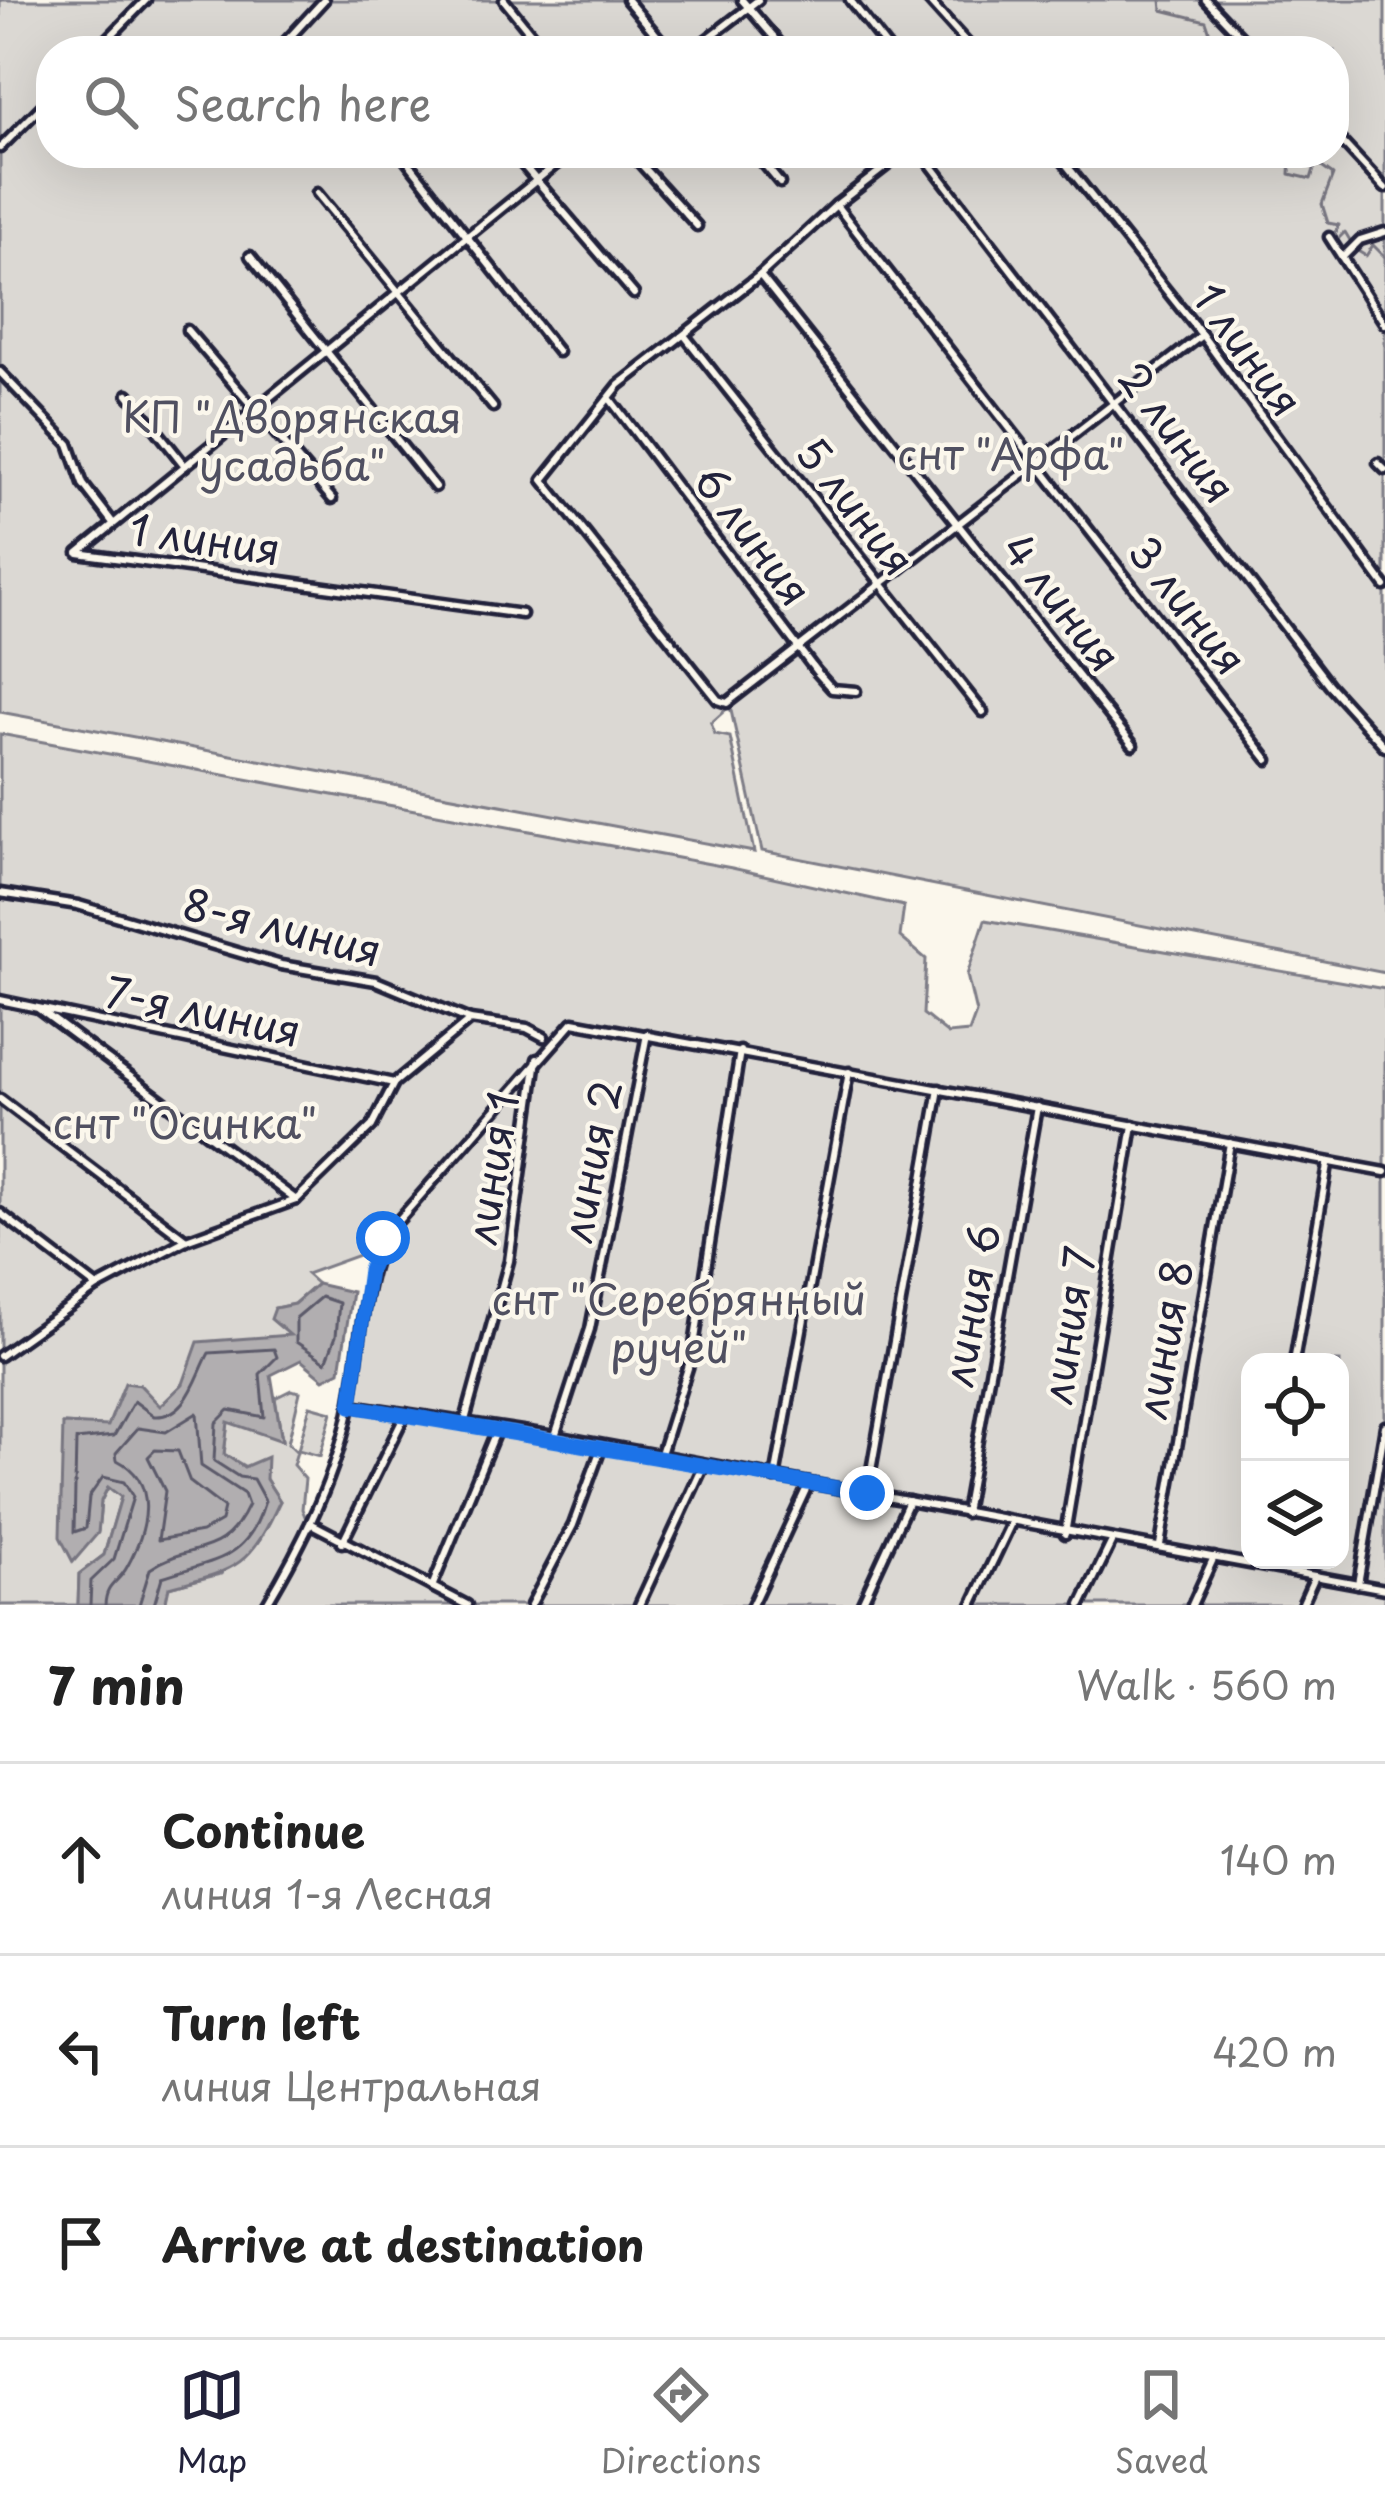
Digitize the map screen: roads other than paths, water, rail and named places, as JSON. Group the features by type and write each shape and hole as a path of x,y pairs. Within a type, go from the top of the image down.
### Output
{"street":[{"path":"291,36 323,0"},
{"path":"504,0 533,36"},
{"path":"627,0 657,36"},
{"path":"742,0 773,36"},
{"path":"712,36 758,0"},
{"path":"850,0 878,36"},
{"path":"928,0 960,36"},
{"path":"1206,0 1241,36"},
{"path":"109,36 139,2"},
{"path":"0,148 36,112"},
{"path":"1349,150 1385,188"},
{"path":"413,168 558,352"},
{"path":"525,168 634,294"},
{"name":"1 линия","path":"522,614 79,553 551,168"},
{"path":"645,168 697,226"},
{"path":"768,168 780,183"},
{"path":"884,168 760,275 619,385 543,480 718,700 727,703 800,649 1202,335"},
{"name":"2 линия","path":"934,168 1329,685 1385,747"},
{"name":"1 линия","path":"1069,168 1202,335 1385,586"},
{"path":"317,194 493,407"},
{"name":"3 линия","path":"836,205 1268,760"},
{"path":"1342,257 1360,240 1385,232"},
{"path":"1329,237 1385,324"},
{"path":"250,256 436,487"},
{"name":"4 линия","path":"760,275 1133,745"},
{"path":"188,330 332,499"},
{"name":"5 линия","path":"684,335 878,586 983,712"},
{"path":"0,372 69,444 83,484 113,523"},
{"path":"128,394 185,466"},
{"name":"6 линия","path":"610,399 832,689 856,691"},
{"path":"1378,463 1385,470"},
{"name":"8-я линия","path":"0,893 78,905 281,965 376,981 470,1020 526,1028 544,1036"},
{"name":"7-я линия","path":"0,1000 394,1084"},
{"path":"36,1007 296,1200"},
{"path":"0,1356 97,1287 186,1240 296,1200 372,1126 394,1084 470,1020"},
{"path":"266,1605 310,1527 351,1406 369,1270 383,1238 573,1022 1385,1172"},
{"name":"линия 2","path":"555,1436 590,1329 647,1034"},
{"path":"660,1457 693,1352 740,1051"},
{"name":"линия 1","path":"464,1424 509,1261 537,1059"},
{"path":"775,1478 849,1072"},
{"path":"867,1493 939,1089"},
{"path":"0,1099 186,1240"},
{"name":"линия 6","path":"965,1513 1037,1107"},
{"name":"линия 7","path":"1065,1534 1132,1125"},
{"name":"линия 8","path":"1160,1545 1230,1143"},
{"path":"1296,1353 1328,1163"},
{"path":"0,1214 97,1287"},
{"path":"351,1406 555,1436 1065,1534 1241,1561"},
{"path":"342,1543 406,1413"},
{"path":"1358,1584 1385,1426"},
{"path":"432,1587 497,1428"},
{"path":"531,1605 573,1525 602,1446"},
{"path":"639,1605 703,1466"},
{"path":"752,1605 809,1483"},
{"path":"861,1605 909,1501"},
{"path":"972,1605 1012,1521"},
{"path":"310,1527 467,1605"},
{"path":"1082,1605 1113,1539"},
{"path":"1192,1605 1214,1557"},
{"path":"1285,1569 1385,1589"},
{"path":"1302,1605 1315,1576"}],"water":[{"path":"317,1284 352,1292 340,1371 324,1379 301,1360 271,1375 282,1441 228,1422 224,1454 244,1467 267,1457 266,1479 280,1501 259,1540 226,1570 169,1587 165,1605 78,1605 79,1574 104,1555 121,1497 108,1487 101,1501 98,1533 73,1562 60,1537 63,1424 108,1426 125,1383 140,1385 160,1406 183,1384 198,1342 290,1335 271,1319 275,1308 294,1304"}],"waterway":[{"path":"1161,0 1162,10 1206,21 1211,36"},
{"path":"1290,168 1290,174 1311,179 1314,168"},
{"path":"1323,168 1333,175 1322,204 1328,223 1339,225 1338,239 1345,232 1351,242"},
{"path":"1356,250 1366,256 1373,245 1385,257"}],"park label":[{"name":"КП \"Дворянская усадьба\"","path":"292,442"},
{"name":"снт \"Арфа\"","path":"1011,455"},
{"name":"снт \"Осинка\"","path":"185,1124"},
{"name":"снт \"Серебрянный ручей\"","path":"679,1324"}]}
